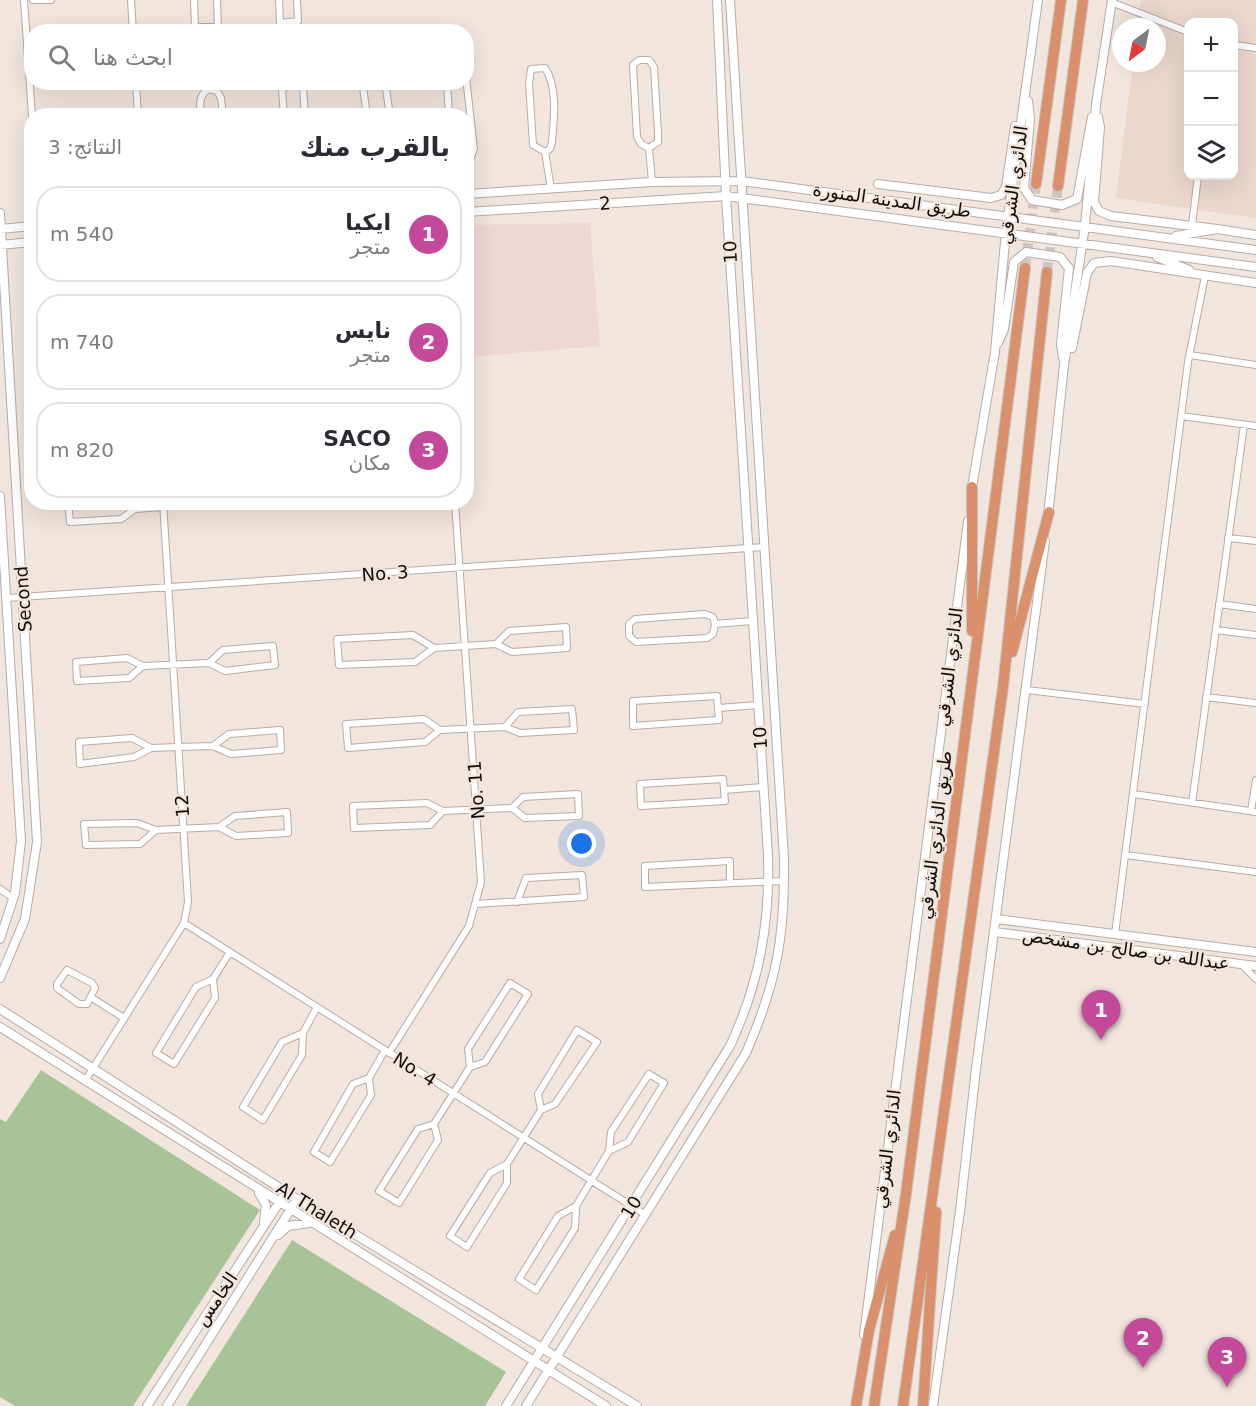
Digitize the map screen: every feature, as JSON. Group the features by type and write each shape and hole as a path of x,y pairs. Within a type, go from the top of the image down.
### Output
{"highway":[{"path":"1036,184 1061,0"},
{"path":"1058,186 1083,0"},
{"name":"طريق الدائري الشرقي","path":"874,1406 906,1194 1025,268"},
{"path":"903,1406 1003,687 1047,272"},
{"path":"972,487 972,675"},
{"path":"1003,687 1049,512"},
{"path":"923,1406 935,1242 936,1174"},
{"path":"855,1406 869,1330 906,1194"}],"street":[{"path":"24,0 26,24"},
{"path":"33,0 51,0"},
{"path":"131,0 132,24"},
{"path":"194,0 195,24"},
{"path":"217,0 218,24"},
{"path":"279,0 280,23 298,21 297,0"},
{"name":"10","path":"507,1406 730,1046 747,1010 765,936 769,882 726,195 717,0"},
{"name":"10","path":"526,1406 746,1053 763,1015 776,972 781,939 784,881 730,0"},
{"name":"الدائري الشرقي","path":"855,1406 972,487 995,352 1006,231 1038,0"},
{"path":"933,1406 1027,690 1064,365 1083,244 1096,105 1112,1 1184,30"},
{"path":"1238,46 1256,48"},
{"path":"639,60 649,60 654,67 657,142 649,148 641,144 637,137 633,65 639,60"},
{"path":"545,68 551,77 554,123 550,148 545,152 533,145 529,83 531,69 545,68"},
{"path":"1026,88 1030,119 1024,188 1032,200 1062,205 1077,199 1088,128 1096,105"},
{"path":"878,184 991,198 1001,195 1006,187 1017,114 1026,88"},
{"path":"30,90 31,108"},
{"path":"136,90 138,108"},
{"path":"200,108 200,100 203,92 207,90"},
{"path":"213,90 217,91 221,98 222,108"},
{"path":"283,90 283,108"},
{"path":"303,90 304,108"},
{"path":"363,90 366,108"},
{"path":"386,90 389,108"},
{"path":"447,90 449,108"},
{"path":"468,90 470,108"},
{"path":"1096,105 1100,127 1094,202 1099,211 1111,216 1256,235"},
{"path":"649,148 652,182"},
{"path":"545,152 551,189"},
{"path":"1192,225 1198,180"},
{"name":"2","path":"474,194 652,182 742,181"},
{"name":"طريق المدينة المنورة","path":"742,181 1256,250"},
{"name":"2","path":"474,211 726,195 742,198"},
{"name":"طريق المدينة المنورة","path":"742,198 1006,231 1083,244 1256,267"},
{"name":"Second","path":"0,213 37,842 25,919 0,978"},
{"path":"1,229 24,227"},
{"path":"1168,238 1217,229"},
{"path":"1,245 24,243"},
{"path":"995,352 1004,329 1014,262 1026,252 1060,257 1069,268 1061,344 1064,365"},
{"path":"1142,252 1205,276"},
{"path":"1064,365 1073,347 1087,273 1094,262 1111,261 1256,283"},
{"path":"1115,934 1181,416 1205,276"},
{"path":"1190,355 1256,365"},
{"path":"1181,416 1256,426"},
{"path":"1192,802 1244,424"},
{"name":"Second","path":"0,496 20,814 19,858 13,898 0,939"},
{"path":"69,510 70,522 121,519 134,510"},
{"name":"12","path":"85,1081 184,923 188,902 163,510"},
{"name":"No. 11","path":"369,1078 458,946 476,904 481,861 455,510"},
{"path":"1228,538 1256,541"},
{"name":"No. 3","path":"6,598 765,547"},
{"path":"1219,604 1256,609"},
{"path":"705,614 713,617 715,624 713,634 707,638 636,642 629,636 629,624 635,619 705,614"},
{"path":"715,624 752,621"},
{"path":"434,648 413,635 337,639 339,665 415,662 434,648 496,644 512,652 567,648 566,627 509,631 496,644"},
{"path":"1216,630 1256,635"},
{"path":"143,666 129,678 77,681 76,662 127,658 143,666 209,663 225,671 275,665 273,646 223,650 209,663"},
{"path":"1027,690 1145,704"},
{"path":"717,696 718,708 718,720 633,726 633,701 717,696"},
{"path":"1206,697 1256,703"},
{"path":"718,708 758,705"},
{"path":"440,730 425,742 348,748 346,724 424,719 440,730 505,727 520,734 574,730 572,709 518,712 505,727"},
{"path":"151,748 132,738 79,742 80,764 134,757 151,748 213,746 231,754 281,750 280,730 229,734 213,746"},
{"path":"723,779 724,790 725,801 641,806 640,784 723,779"},
{"path":"1134,794 1254,811 1256,780"},
{"path":"724,790 764,787"},
{"path":"443,811 430,825 354,828 353,806 427,802 443,811 512,808 525,818 579,816 578,794 523,797 512,808"},
{"path":"156,830 140,844 86,845 84,824 136,823 156,830 219,827 236,836 288,833 286,812 235,816 219,827"},
{"path":"1126,855 1256,872"},
{"path":"730,883 730,861 645,866 645,888 784,881"},
{"path":"476,904 517,902 584,897 582,875 526,878 517,902"},
{"path":"0,890 13,898"},
{"name":"عبدالله بن صالح بن مشخص","path":"997,918 1256,952"},
{"name":"No. 4","path":"184,923 646,1215"},
{"name":"عبدالله بن صالح بن مشخص","path":"996,932 1256,966"},
{"path":"213,979 215,998 174,1064 156,1053 196,987 213,979 230,952"},
{"path":"1242,964 1256,979"},
{"path":"69,970 92,983 96,990 92,998 81,1005 58,990 57,984 64,972 69,970"},
{"path":"434,1124 438,1140 399,1203 379,1191 417,1129 434,1124 470,1067 485,1062 528,994 510,983 468,1049 470,1067"},
{"path":"92,998 124,1018"},
{"path":"303,1033 282,1042 243,1107 263,1120 302,1055 303,1033 318,1007"},
{"name":"Al Thaleth","path":"0,1009 297,1199 637,1406"},
{"name":"Al Thaleth","path":"0,1027 309,1223 606,1406"},
{"path":"507,1164 507,1184 467,1247 450,1236 490,1173 507,1164 541,1110 555,1104 597,1042 577,1030 538,1094 541,1110"},
{"path":"576,1206 575,1228 536,1290 519,1279 558,1216 576,1206 592,1181 609,1151 611,1132 649,1074 664,1083 628,1143 609,1151"},
{"path":"369,1078 371,1095 330,1162 314,1152 353,1084 369,1078"},
{"path":"254,1188 266,1205 267,1214 259,1235"},
{"name":"الخامس","path":"147,1406 286,1192"},
{"name":"الخامس","path":"167,1406 297,1199"},
{"path":"270,1241 288,1226 309,1223"}],"shaded area":[{"path":"1141,0 1256,0 1256,218 1116,198 1132,72 1166,72 1166,18 1138,18"},
{"path":"590,223 600,346 474,356 474,225"}],"green space":[{"path":"41,1070 260,1210 133,1406 15,1406 0,1397 0,1119 6,1122"},
{"path":"292,1240 506,1372 485,1406 186,1406"}],"tunnel":[{"path":"1025,268 1036,184"},
{"path":"1047,272 1058,186"}],"place":[{"name":"ايكيا","path":"1101,1040"},
{"name":"نايس","path":"1143,1368"},
{"name":"SACO","path":"1227,1387"}]}
